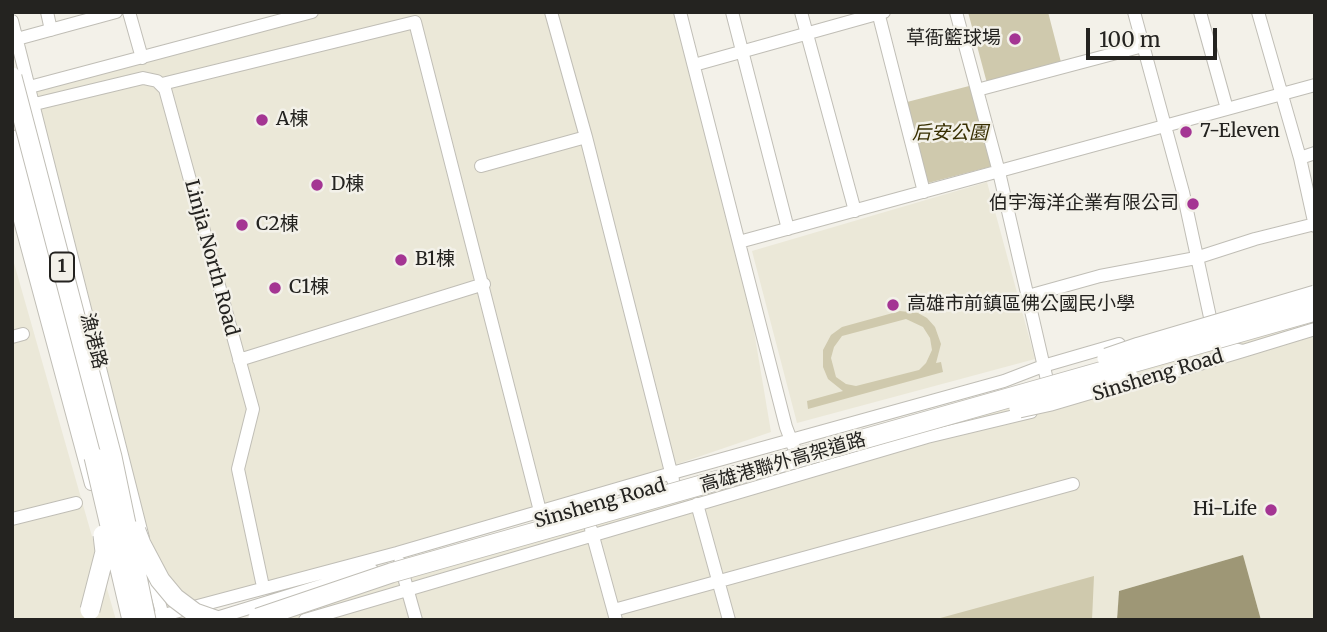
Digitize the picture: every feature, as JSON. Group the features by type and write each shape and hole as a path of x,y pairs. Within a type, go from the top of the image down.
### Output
{"highway":[{"name":"1","path":"20,82 103,457"},
{"name":"1","path":"12,140 103,457"},
{"path":"949,419 1139,346 1315,295"},
{"name":"高雄港聯外高架道路","path":"280,620 393,583 1315,311"},
{"name":"高雄港聯外高架道路","path":"252,619 405,570 1315,317"},
{"path":"949,419 1051,401 1315,323"},
{"path":"103,457 156,617"},
{"path":"85,620 97,589 105,552 103,457"},
{"path":"103,457 141,544 160,580 175,598 212,620"},
{"path":"103,457 129,620"}],"street":[{"path":"47,12 51,30"},
{"path":"17,39 116,12"},
{"path":"129,12 142,58"},
{"path":"12,91 20,82 142,58 312,12"},
{"path":"551,12 586,137 672,475"},
{"path":"680,12 792,442"},
{"path":"732,12 788,229"},
{"path":"801,12 855,211"},
{"path":"956,12 999,172 1047,380"},
{"path":"1134,12 1182,192 1219,358"},
{"path":"1200,12 1227,109"},
{"path":"1028,296 1100,276 1196,257 1315,224 1300,158 1258,12"},
{"path":"694,65 881,13 924,192"},
{"name":"漁港路","path":"12,21 17,39 20,82 33,104 156,617"},
{"path":"12,110 143,78 150,78 162,84 415,22 540,508"},
{"path":"977,90 1143,46"},
{"name":"Linjia North Road","path":"162,84 253,409 238,469 263,586"},
{"path":"739,242 1315,85"},
{"path":"481,166 586,137"},
{"path":"1300,158 1315,153"},
{"name":"漁港路","path":"12,191 129,620"},
{"path":"239,360 484,284"},
{"name":"Sinsheng Road","path":"129,620 156,617 263,586 398,554 1004,381 1043,366 1315,288"},
{"name":"Sinsheng Road","path":"792,442 1047,380 1195,339 1214,338 1315,303"},
{"name":"Sinsheng Road","path":"305,620 927,437 1054,407 1315,329"},
{"name":"Sinsheng Road","path":"1214,338 1243,351"},
{"path":"582,500 615,615 718,581 1073,484"},
{"name":"Sinsheng Road","path":"212,620 398,554 540,508 582,500"},
{"path":"12,519 76,503"},
{"path":"697,504 729,620"},
{"path":"398,554 416,620"},
{"name":"Sinsheng Road","path":"177,620 263,586"}],"shaded area":[{"path":"312,12 680,12 739,242 771,432 540,511 162,615 28,88"},
{"name":"高雄市前鎮區佛公國民小學","path":"987,182 1035,359 797,423 752,251"},
{"path":"12,256 83,505 116,620 12,620"},
{"path":"1315,314 1315,620 1261,620 1243,555 1119,591 1117,620 256,620"},
{"path":"1243,555 1261,620 1117,620 1119,591"}],"green space":[{"name":"草衙籃球場","path":"968,12 1048,12 1062,66 988,87"},
{"name":"后安公園","path":"973,85 993,166 928,183 907,102"},
{"path":"900,311 918,313 935,327 941,344 936,363 941,362 943,372 808,409 807,401 843,391 828,379 823,367 823,350 831,335 842,327","holes":["906,319 923,327 930,338 932,350 919,370 856,386 846,384 836,377 831,358 834,347 842,336"]},
{"path":"1094,576 1092,620 933,620"}],"place":[{"name":"草衙籃球場","path":"1015,39"},
{"name":"A棟","path":"262,120"},
{"name":"7-Eleven","path":"1186,132"},
{"name":"D棟","path":"317,185"},
{"name":"伯宇海洋企業有限公司","path":"1193,204"},
{"name":"C2棟","path":"242,225"},
{"name":"B1棟","path":"401,260"},
{"name":"C1棟","path":"275,288"},
{"name":"高雄市前鎮區佛公國民小學","path":"893,305"},
{"name":"Hi-Life","path":"1271,510"}]}
